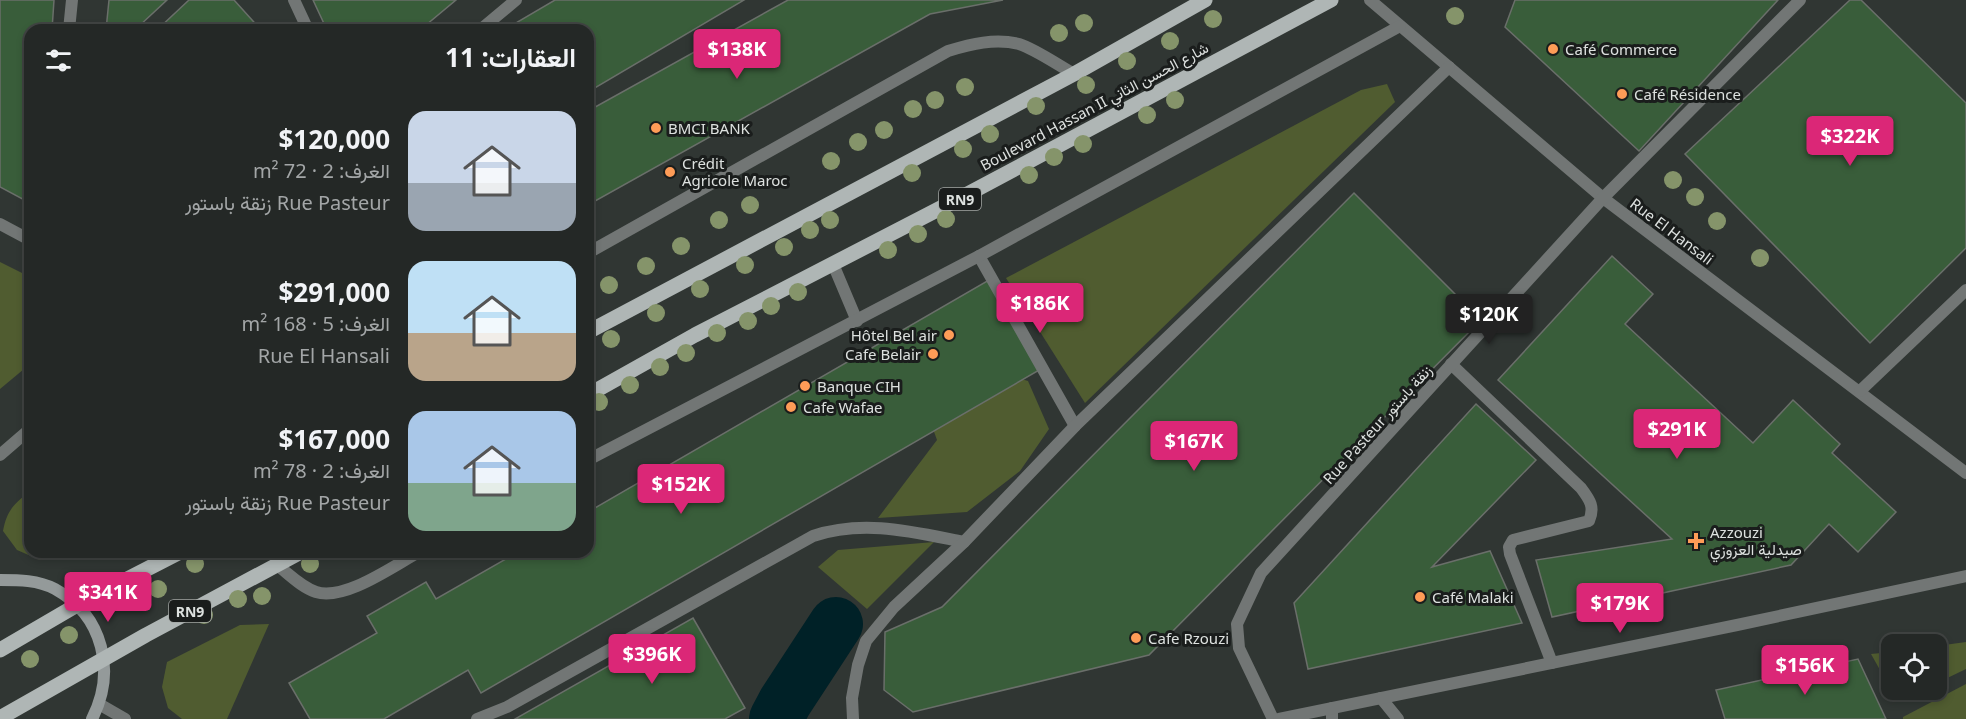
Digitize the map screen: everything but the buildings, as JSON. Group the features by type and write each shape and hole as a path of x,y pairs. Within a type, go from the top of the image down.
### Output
{"main road":[{"path":"594,329 1074,74 1205,0"},
{"name":"Boulevard Hassan II شارع الحسن الثاني","path":"594,392 695,335 1146,100 1331,0"},
{"path":"0,650 169,558"},
{"name":"RN9","path":"0,718 290,558"}],"street":[{"path":"70,24 72,0"},
{"path":"294,0 305,24"},
{"path":"487,24 516,0"},
{"name":"Rue El Hansali","path":"1370,0 1603,198 1966,473"},
{"name":"Rue Pasteur زنقة باستور","path":"1273,719 1239,648 1238,624 1261,573 1603,198 1800,0"},
{"path":"594,457 979,256 1400,26"},
{"path":"594,251 948,51 981,43 1002,42 1021,45 1074,74"},
{"path":"853,719 852,698 858,665 866,641 894,607 964,542 1075,426 1449,67"},
{"path":"0,224 24,237"},
{"path":"979,256 1075,426"},
{"path":"833,264 857,321"},
{"path":"1860,391 1966,290"},
{"path":"1451,364 1581,488 1591,501 1593,512 1589,521 1513,540 1509,547 1552,663"},
{"path":"0,455 24,434"},
{"path":"477,719 507,707 813,536 843,528 859,527 909,531 964,542"},
{"path":"277,565 305,587 318,592 338,593 408,558"},
{"path":"1279,719 1332,714 1381,699 1966,576"},
{"path":"0,579 28,580 54,589 77,606 90,621 99,639 104,659 103,690 92,719"},
{"path":"1381,699 1398,719"},
{"path":"99,704 125,719"}],"green space":[{"path":"1387,84 1395,102 1085,403 1006,278 1361,90"},
{"path":"0,262 24,274 24,369 0,389"},
{"path":"1011,376 1028,381 1049,429 1020,471 967,512 878,518 937,440 933,429"},
{"path":"24,496 24,553 17,550 3,531 12,508"},
{"path":"934,542 867,609 818,567 838,550"},
{"path":"35,558 64,558 61,560"},
{"path":"269,624 227,719 182,719 168,708 162,687 167,662 240,625"},
{"path":"1966,642 1966,669 1947,678 1947,645"},
{"path":"1881,653 1881,672 1871,654"},
{"path":"1966,684 1966,719 1903,719 1935,700 1947,700 1947,694"}],"waterway":[{"path":"776,719 836,624"}],"place":[{"name":"Café Commerce","path":"1553,49"},
{"name":"Café Résidence","path":"1622,94"},
{"name":"BMCI BANK","path":"656,128"},
{"name":"Crédit Agricole Maroc","path":"670,172"},
{"name":"Hôtel Bel air","path":"949,335"},
{"name":"Cafe Belair","path":"933,354"},
{"name":"Banque CIH","path":"805,386"},
{"name":"Cafe Wafae","path":"791,407"},
{"name":"Azzouzi صيدلية العزوزي","path":"1696,541"},
{"name":"Café Malaki","path":"1420,597"},
{"name":"Cafe Rzouzi","path":"1136,638"}]}
